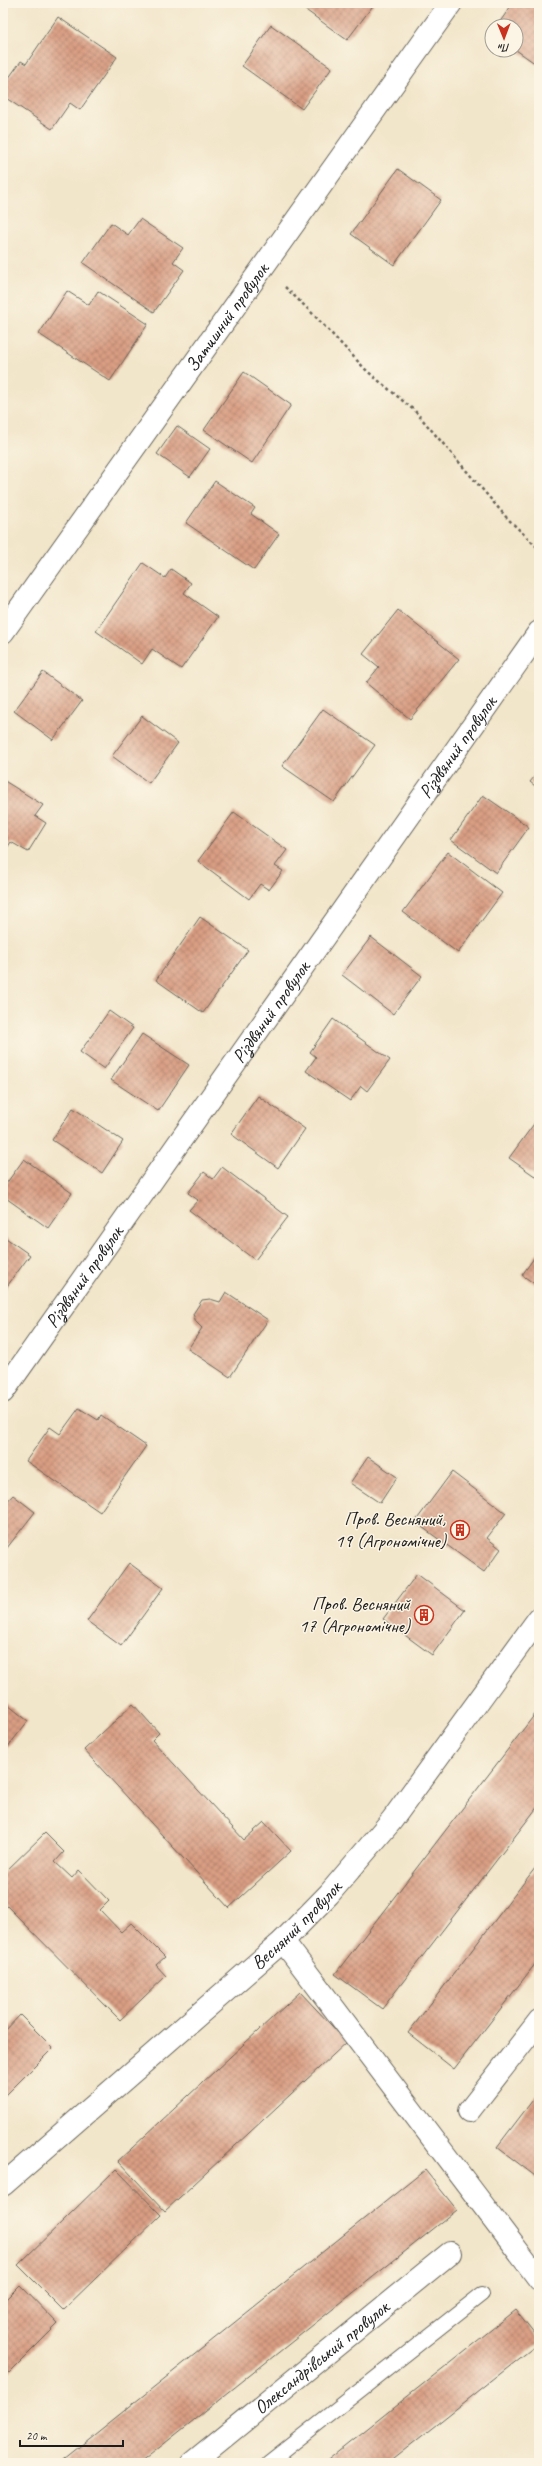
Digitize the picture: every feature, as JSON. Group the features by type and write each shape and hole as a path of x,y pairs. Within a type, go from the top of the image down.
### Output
{"street":[{"name":"Затишний провулок","path":"3,632 264,268 451,3"},
{"name":"Різдвяний провулок","path":"3,1392 539,632"},
{"name":"Весняний провулок","path":"3,2185 283,1941 347,1873 392,1820 539,1618"},
{"path":"283,1941 539,2279"},
{"path":"469,2111 539,2021"},
{"name":"Олександрівський провулок","path":"192,2463 450,2253"}],"lane":[{"path":"268,2463 482,2294"}],"path":[{"path":"264,268 311,312 367,371 415,411 507,518 539,549"}],"building":[{"path":"296,3 375,3 347,40"},
{"path":"513,3 539,3 539,60 536,64 524,56 524,18 503,18"},
{"path":"58,17 117,57 80,110 70,103 52,129 3,96 3,86 21,61 26,64"},
{"path":"271,25 332,68 302,109 242,66"},
{"path":"398,169 441,200 394,265 351,234"},
{"path":"140,219 183,248 173,262 184,270 154,312 83,263 111,223 128,235"},
{"path":"67,291 89,305 98,291 148,324 110,381 39,334"},
{"path":"244,372 291,405 252,463 204,430"},
{"path":"177,426 210,449 190,477 157,454"},
{"path":"215,481 255,508 251,514 279,534 254,570 186,523"},
{"path":"143,563 165,578 171,569 191,583 184,593 218,617 181,669 152,649 142,664 96,631"},
{"path":"398,610 459,659 410,719 366,683 379,667 363,654"},
{"path":"43,672 82,701 53,740 14,711"},
{"path":"323,709 375,745 334,802 282,766"},
{"path":"142,716 178,743 149,783 112,756"},
{"path":"539,771 539,789 530,782"},
{"path":"3,780 43,805 35,816 46,823 28,852 11,842 3,854"},
{"path":"483,795 529,827 496,873 451,840"},
{"path":"234,812 287,850 275,866 283,871 269,890 260,884 249,899 198,861"},
{"path":"448,852 502,893 458,953 403,912"},
{"path":"200,917 248,950 203,1013 156,980"},
{"path":"371,937 422,976 393,1014 342,975"},
{"path":"109,1011 133,1028 104,1069 80,1052"},
{"path":"333,1019 390,1060 367,1091 361,1086 350,1101 306,1071 316,1057 310,1052"},
{"path":"142,1034 189,1065 158,1111 111,1080"},
{"path":"258,1096 305,1129 278,1168 231,1134"},
{"path":"73,1108 123,1141 102,1173 52,1140"},
{"path":"539,1117 539,1179 509,1158"},
{"path":"24,1159 72,1193 48,1228 3,1196 3,1188"},
{"path":"222,1167 288,1217 255,1260 189,1210 198,1200 188,1193 204,1172 213,1179"},
{"path":"3,1236 30,1255 5,1289 3,1287"},
{"path":"539,1251 539,1287 522,1275"},
{"path":"226,1292 268,1320 230,1377 188,1349 202,1328 196,1322 193,1314 202,1300 210,1299 220,1302"},
{"path":"79,1408 98,1420 101,1415 146,1446 100,1512 26,1461 50,1427 60,1434"},
{"path":"368,1457 397,1477 380,1503 350,1483"},
{"name":"Пров. Весняний, 19 (Агрономічне)","path":"452,1472 506,1513 487,1538 501,1549 484,1572 415,1522"},
{"path":"13,1495 35,1512 3,1553 3,1506"},
{"path":"129,1563 163,1588 121,1646 87,1621"},
{"name":"Пров. Весняний 17 (Агрономічне)","path":"417,1574 465,1610 432,1655 383,1619"},
{"path":"3,1701 28,1721 3,1753"},
{"path":"133,1704 159,1733 152,1740 244,1840 264,1822 291,1851 229,1908 84,1750"},
{"path":"539,1709 539,1805 382,2009 335,1974"},
{"path":"45,1833 64,1852 55,1862 72,1878 79,1870 109,1901 100,1910 121,1932 131,1923 165,1957 156,1965 166,1976 120,2020 3,1902 3,1874"},
{"path":"539,1863 539,1959 454,2069 408,2033"},
{"path":"300,1992 347,2042 165,2211 118,2161"},
{"path":"20,2015 53,2048 3,2098 3,2033"},
{"path":"539,2092 539,2179 497,2147"},
{"path":"116,2169 161,2215 63,2310 18,2265"},
{"path":"425,2170 457,2210 140,2463 59,2463"},
{"path":"20,2285 58,2324 9,2373 3,2367 3,2302"},
{"path":"516,2310 539,2339 539,2343 388,2463 324,2463"}],"place":[{"name":"Пров. Весняний, 19 (Агрономічне)","path":"460,1530"},
{"name":"Пров. Весняний 17 (Агрономічне)","path":"424,1615"}]}
